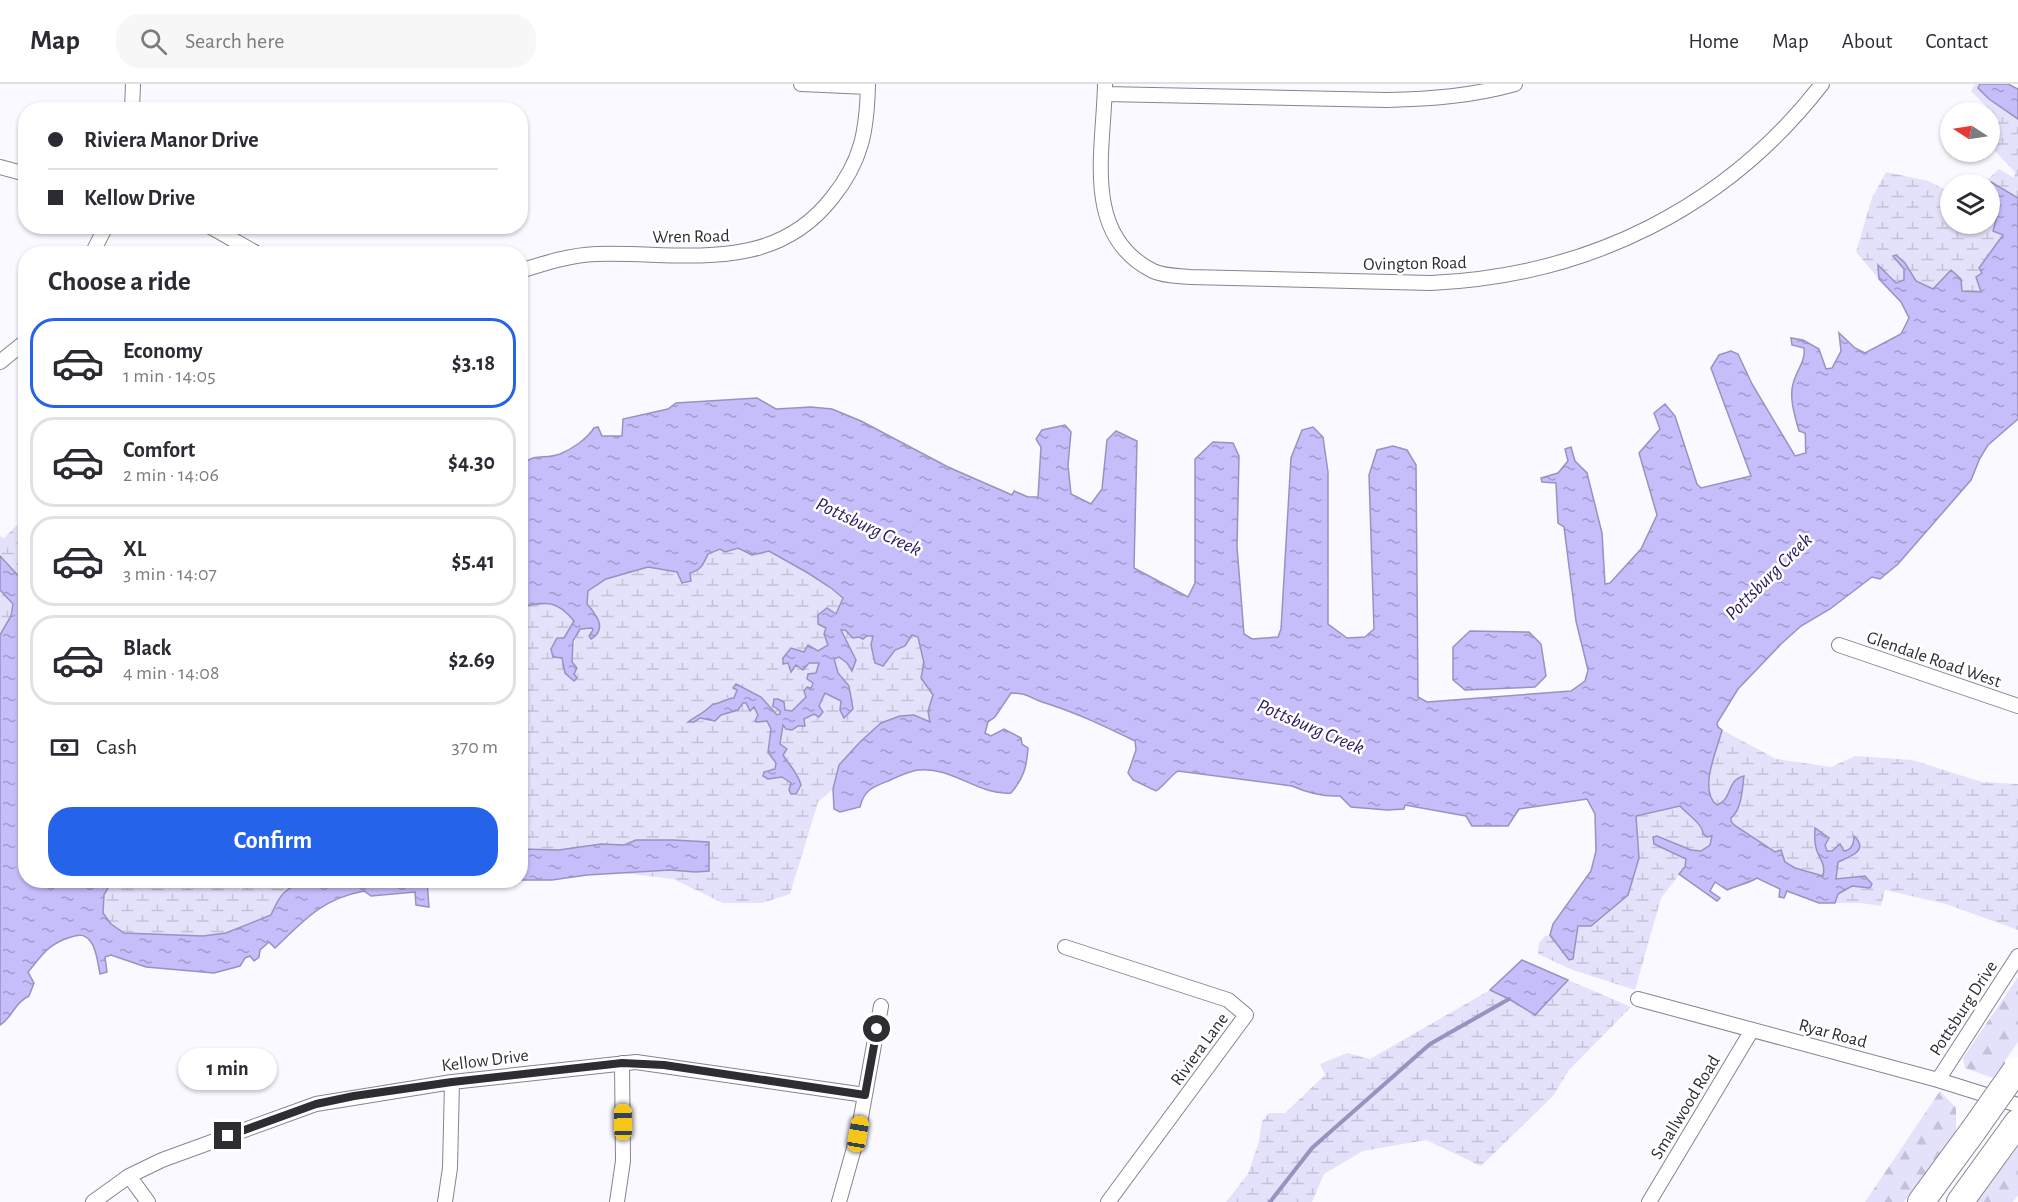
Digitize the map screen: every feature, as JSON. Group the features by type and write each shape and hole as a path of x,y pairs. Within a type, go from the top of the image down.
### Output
{"highway":[{"path":"1921,1202 2017,1068"},
{"path":"1960,1202 2012,1131"}],"street":[{"path":"132,102 133,84"},
{"path":"801,84 868,86"},
{"path":"1105,89 1421,100 1472,95 1515,84"},
{"name":"Ovington Road","path":"1105,89 1101,193 1108,223 1120,244 1136,260 1155,272 1190,277 1431,284 1467,282 1554,265 1588,255 1674,216 1751,161 1771,142 1822,84"},
{"name":"Wren Road","path":"528,268 548,262 595,254 712,256 748,251 772,244 798,232 820,214 845,182 864,136 868,86"},
{"path":"0,167 18,172"},
{"path":"223,234 244,246"},
{"path":"0,362 18,347"},
{"name":"Glendale Road West","path":"1839,645 2018,706"},
{"name":"Riviera Lane","path":"1065,947 1228,1000 1246,1015 1108,1202"},
{"name":"Pottsburg Drive","path":"1938,1080 2018,956"},
{"name":"Ryar Road","path":"1638,999 1938,1080 2018,1105"},
{"path":"839,1202 858,1134 881,1006"},
{"name":"Smallwood Road","path":"1649,1202 1752,1030"},
{"path":"617,1202 623,1161 622,1063"},
{"name":"Kellow Drive","path":"93,1202 129,1176 162,1160 316,1104 452,1082 622,1063 664,1065 865,1095"},
{"path":"445,1202 450,1168 452,1082"},
{"path":"129,1176 148,1202"}],"green space":[{"path":"1975,84 1980,84 1978,88 1993,102 1982,102 1971,91"},
{"path":"2000,107 2018,119 2018,198 2000,187 2000,174 1994,174 1999,169 2014,178 2015,172 2000,156"},
{"path":"1886,172 1928,181 1940,187 1940,234 2003,234 1979,268 1982,273 1981,292 1962,291 1952,270 1933,289 1916,281 1905,263 1893,257 1904,268 1905,280 1896,283 1878,266 1879,279 1856,252 1872,198"},
{"path":"18,524 18,575 0,556 0,536 4,538"},
{"path":"738,547 752,555 769,551 808,573 843,598 836,615 827,628 828,644 818,651 805,652 788,663 797,665 820,662 806,697 792,711 780,710 780,714 777,715 761,697 736,684 737,690 734,698 727,698 699,713 700,718 738,710 743,703 754,707 758,715 757,722 767,721 771,729 768,752 776,763 768,779 782,777 791,783 798,775 782,752 783,724 804,719 814,713 818,717 819,706 825,693 841,701 842,705 851,704 849,686 838,673 834,659 839,657 847,663 841,630 859,637 874,636 895,650 905,646 912,635 918,637 924,663 921,678 933,695 928,711 930,722 914,715 839,765 833,789 818,802 790,894 762,903 723,903 673,879 622,873 709,870 709,842 636,840 624,845 601,844 559,850 528,849 528,606 544,603 556,606 574,621 564,640 562,658 565,673 574,674 573,651 580,629 592,628 594,637 597,614 587,604 588,591 606,579 648,567 677,572 682,583 690,573 702,567 707,554 720,549 725,552"},
{"path":"0,590 13,604 11,616 0,635"},
{"path":"1722,730 1776,759 1831,767 1855,756 1912,760 1982,782 2018,784 2018,930 1946,904 1885,890 1881,906 1835,903 1838,894 1852,886 1870,888 1872,884 1865,876 1836,879 1838,862 1852,857 1858,851 1854,836 1849,850 1842,852 1827,851 1825,845 1815,837 1823,866 1823,876 1795,868 1734,825 1731,821 1740,802 1732,783 1726,799 1718,805 1712,799 1709,790 1713,759"},
{"path":"1680,806 1713,836 1710,845 1701,851 1691,850 1657,836 1654,844 1686,859 1685,867 1661,898 1635,990 1573,970 1538,954 1539,943 1545,936 1550,935 1569,960 1578,926 1639,858 1636,816"},
{"path":"108,888 241,888 239,891 244,888 292,888 277,903 271,915 226,933 203,936 124,933 111,924 103,913 104,895"},
{"path":"2018,977 2018,1042 1993,1078 1965,1068 1963,1058"},
{"path":"1568,980 1631,1007 1569,1070 1553,1096 1481,1166 1426,1140 1363,1151 1324,1174 1312,1202 1226,1202 1248,1174 1259,1141 1262,1121 1269,1113 1285,1113 1325,1075 1320,1064 1347,1053 1370,1059 1490,990 1535,1014"},
{"path":"1940,1091 1956,1108 1956,1132 1904,1202 1865,1202"},
{"path":"2018,1145 2018,1195 2013,1202 1976,1202"}],"water":[{"path":"1980,84 2008,84 2018,89 2018,119 2000,107 2000,102 1993,102 1978,88"},
{"name":"Pottsburg Creek","path":"2000,187 2018,198 2018,419 1988,445 1971,480 1898,564 1880,579 1872,577 1830,609 1801,626 1738,689 1717,723 1722,730 1710,770 1709,790 1717,805 1726,798 1734,782 1744,776 1739,804 1731,818 1734,825 1775,852 1781,850 1785,862 1795,868 1823,876 1823,864 1815,845 1815,828 1829,838 1825,845 1827,851 1832,851 1840,844 1844,851 1851,848 1854,836 1858,841 1859,850 1838,862 1836,879 1865,876 1872,884 1870,888 1852,886 1838,894 1835,903 1819,903 1787,891 1784,898 1779,897 1780,889 1757,878 1727,890 1715,882 1710,891 1720,898 1717,901 1679,874 1685,867 1686,859 1654,844 1653,837 1657,836 1691,850 1701,851 1710,845 1712,836 1707,837 1703,834 1698,823 1680,806 1636,816 1639,858 1628,895 1591,926 1578,926 1573,959 1569,960 1550,935 1553,924 1591,871 1596,851 1595,814 1587,799 1519,809 1508,826 1472,826 1466,816 1405,805 1404,809 1387,810 1351,807 1340,796 1315,794 1292,786 1178,771 1156,791 1133,780 1128,773 1136,750 1135,741 1078,715 1017,693 1011,693 995,717 988,722 985,733 991,736 1004,729 1021,738 1022,744 1028,748 1024,772 1011,793 988,790 942,772 918,770 874,787 864,797 860,807 840,812 834,809 833,789 839,765 860,742 881,723 900,716 914,715 930,722 928,711 933,695 921,678 924,663 918,637 912,635 905,646 895,650 883,666 875,663 871,645 873,636 863,639 853,638 845,630 841,630 856,660 852,671 839,657 834,659 838,673 849,686 853,709 844,718 840,710 841,701 825,693 819,706 823,712 819,717 814,714 804,719 805,726 798,726 792,730 786,729 783,725 780,744 787,749 783,755 796,773 801,785 796,794 791,794 789,790 791,783 782,777 768,779 763,776 764,772 775,769 776,763 768,752 771,729 767,721 755,721 758,715 754,707 750,711 746,703 743,703 738,710 721,715 715,721 700,718 694,722 688,722 713,704 734,698 737,690 733,688 736,684 761,697 777,715 780,711 773,706 774,699 784,702 785,710 792,711 806,697 804,691 807,687 811,688 813,683 807,679 808,674 816,673 819,663 809,663 803,670 796,665 791,672 788,663 783,664 783,658 791,648 804,652 808,645 818,651 828,645 824,634 826,628 818,624 818,615 827,608 836,614 843,598 831,588 769,551 752,555 738,548 725,552 720,549 708,554 701,566 690,573 691,581 682,583 677,572 648,567 606,579 588,591 587,604 597,617 600,626 599,631 591,639 589,636 592,628 580,629 573,641 572,662 577,668 574,674 577,678 574,681 565,673 562,658 553,657 551,649 557,638 564,638 574,621 562,609 550,604 528,606 528,460 565,452 583,440 594,428 598,427 602,436 622,436 623,419 668,409 676,403 757,398 776,409 811,407 832,409 861,421 948,467 1012,495 1014,491 1028,497 1038,497 1041,447 1036,439 1042,430 1065,425 1071,432 1068,465 1071,494 1091,504 1102,489 1107,440 1116,431 1137,441 1134,568 1188,597 1195,583 1195,459 1213,442 1233,443 1239,456 1237,547 1244,634 1252,639 1278,637 1281,629 1291,458 1302,430 1313,427 1323,437 1328,472 1328,624 1347,638 1365,637 1374,629 1369,475 1377,450 1393,446 1407,450 1416,465 1418,697 1427,702 1571,691 1585,681 1588,670 1576,621 1564,527 1558,523 1556,483 1542,482 1541,478 1558,473 1568,461 1565,449 1571,447 1575,461 1587,473 1602,533 1605,584 1610,583 1641,549 1657,515 1639,453 1660,429 1654,413 1665,404 1675,416 1697,484 1701,488 1751,476 1711,368 1719,355 1731,351 1738,354 1752,384 1795,456 1806,453 1805,433 1799,431 1792,395 1794,379 1804,357 1804,348 1792,345 1791,338 1803,340 1819,349 1826,369 1832,368 1841,351 1839,333 1855,348 1865,353 1901,334 1909,318 1901,302 1879,279 1878,265 1896,283 1904,280 1904,269 1893,256 1896,255 1905,263 1916,281 1933,289 1951,270 1961,279 1962,291 1981,292 1976,277 1982,273 1979,268 2003,235 2000,234"},
{"path":"0,556 18,575 18,888 108,888 104,895 103,913 111,924 124,933 203,936 226,933 271,915 277,902 290,888 428,888 429,907 416,905 415,892 371,896 364,891 349,895 315,912 275,948 269,942 260,950 259,957 254,961 250,956 245,958 240,966 214,973 146,967 111,955 105,957 107,972 100,974 96,953 89,939 79,935 74,936 46,950 28,972 34,983 29,996 20,1002 0,1025 0,635 11,616 13,604 0,590"},
{"path":"1470,631 1529,632 1541,644 1546,676 1535,687 1465,690 1453,680 1453,647"},
{"path":"636,840 709,842 709,871 670,870 528,880 528,849 559,850 601,844 624,845"},
{"path":"1522,960 1568,980 1535,1015 1490,990"}],"waterway":[{"path":"1270,1202 1312,1148 1430,1044 1509,999"}],"route":[{"path":"228,1136 316,1104 354,1096 452,1082 636,1062 865,1095 877,1029"}]}
